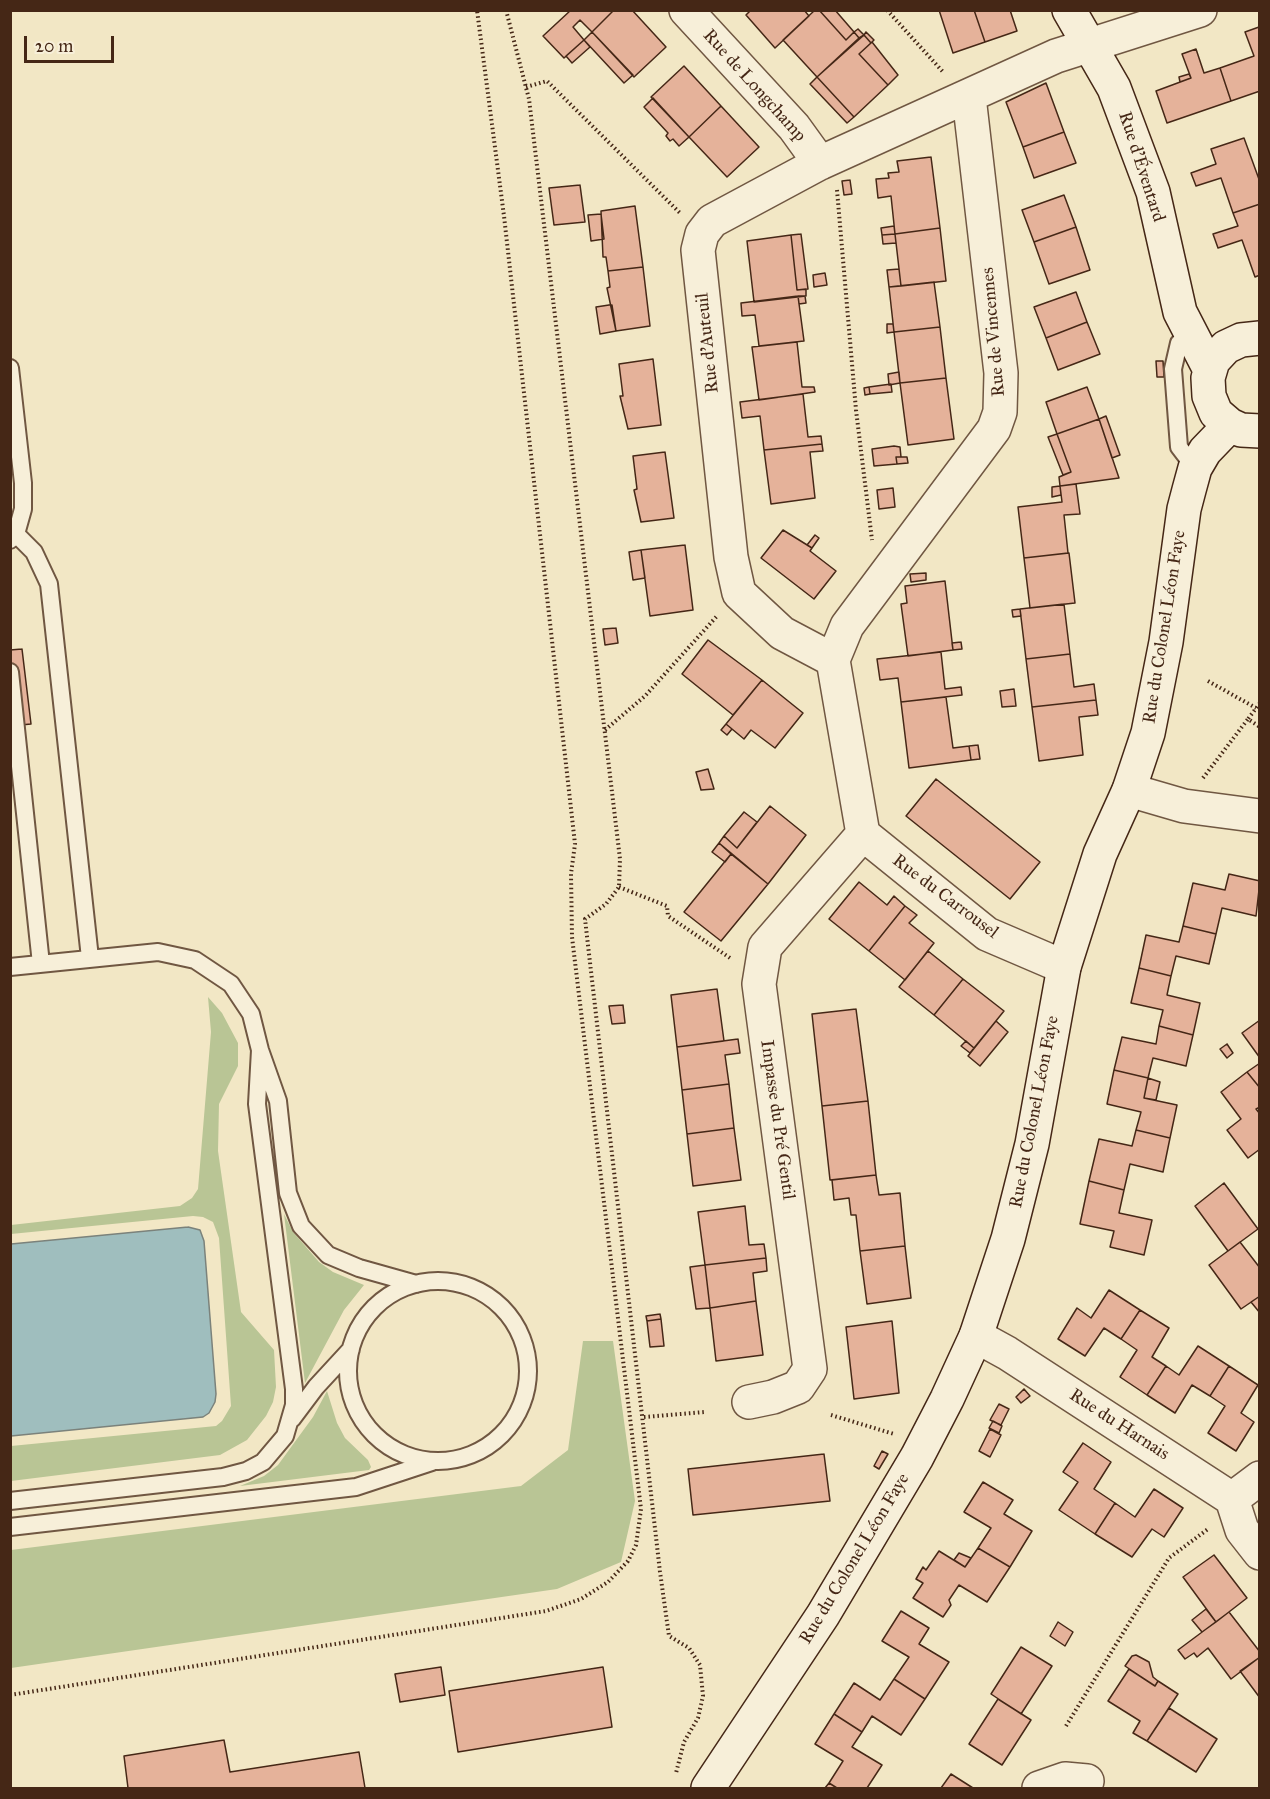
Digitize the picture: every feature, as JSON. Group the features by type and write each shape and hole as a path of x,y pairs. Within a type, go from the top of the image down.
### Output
{"street":[{"name":"Rue de Longchamp","path":"686,10 794,127 828,175"},
{"name":"Rue d'Éventard","path":"1069,10 1114,88 1153,192 1180,312 1192,332 1218,359"},
{"name":"Rue d'Auteuil","path":"833,660 782,633 739,593 731,557 698,250 702,234 712,221 828,175 959,88 1200,10"},
{"name":"Rue de Vincennes","path":"833,660 847,626 994,429 1000,412 1001,373 959,88"},
{"path":"1245,428 1216,413 1209,396 1208,378 1218,359 1241,340 1260,338"},
{"name":"Rue du Colonel Léon Faye","path":"708,1788 823,1615 917,1457 948,1399 976,1336 1008,1239 1032,1144 1064,968 1100,854 1129,790 1148,733 1166,642 1184,509 1195,468 1210,443 1245,428"},
{"path":"833,660 863,834"},
{"path":"1129,790 1184,806 1260,816"},
{"name":"Rue du Carrousel","path":"863,834 987,934 1064,968"},
{"name":"Impasse du Pré Gentil","path":"749,1402 773,1397 798,1387 810,1369 759,984 765,948 863,834"},
{"name":"Rue du Harnais","path":"976,1336 1007,1353 1232,1499"},
{"path":"1260,1478 1232,1499 1242,1530 1260,1553"},
{"path":"1039,1788 1065,1779 1087,1781"}],"lane":[{"path":"1192,332 1179,343 1173,369 1179,447 1195,468"},
{"path":"10,368 17,484 23,509 13,537 34,552 49,584 90,958"},
{"path":"10,672 40,964"},
{"path":"10,967 158,952 195,960 231,984 251,1014 260,1050 278,1101 288,1193 301,1226 328,1255 359,1268 416,1284 454,1283 489,1297 515,1325 528,1361 524,1399 505,1432 474,1454 436,1461 356,1487 10,1527"},
{"path":"260,1050 257,1104 294,1389 291,1421"},
{"path":"416,1284 391,1295 370,1313 356,1336 349,1363 351,1392 362,1419 371,1431 394,1449 422,1459 436,1461"},
{"path":"10,1501 223,1477 246,1471 277,1449 291,1421 316,1387 351,1349"}],"path":[{"path":"10,1695 546,1611 581,1599 609,1582 628,1561 636,1545 641,1509 572,938 571,874 575,844 504,216 477,10"},
{"path":"506,10 526,87 620,859 619,887 606,903 585,918 669,1636 689,1648 700,1665 703,1696 698,1718 684,1742 676,1773"},
{"path":"887,10 959,88"},
{"path":"526,87 547,81 681,214"},
{"path":"828,175 874,550"},
{"path":"605,731 645,696 721,613"},
{"path":"1208,681 1256,708"},
{"path":"1203,779 1260,703"},
{"path":"1248,719 1260,727"},
{"path":"619,887 667,906 668,915 737,963"},
{"path":"644,1417 705,1412"},
{"path":"831,1415 899,1436"},
{"path":"1066,1726 1169,1558 1212,1526"}],"green space":[{"path":"208,997 222,1013 238,1043 238,1066 219,1104 218,1151 241,1312 274,1350 276,1387 273,1402 266,1416 247,1440 220,1455 11,1481 11,1446 216,1426 231,1406 219,1238 213,1222 203,1217 193,1216 11,1234 11,1225 180,1206 192,1198 198,1189 211,1032"},
{"path":"284,1214 293,1232 319,1262 333,1272 364,1285 344,1310 305,1383"},
{"path":"583,1341 613,1341 635,1501 621,1562 557,1589 11,1668 11,1550 521,1486 568,1450"},
{"path":"327,1391 337,1423 345,1438 368,1460 371,1467 369,1470 240,1486 264,1476 278,1465 313,1417"}],"water":[{"path":"188,1227 200,1230 204,1241 216,1394 215,1402 209,1413 203,1417 11,1436 11,1244"}],"building":[{"path":"571,10 614,10 592,32 580,20 573,27 584,40 564,58 543,36"},
{"path":"614,10 632,10 666,47 634,77 592,32"},
{"path":"751,10 804,10 809,16 775,48 746,15"},
{"path":"815,10 819,10 846,40 854,32 859,38 817,77 783,40"},
{"path":"819,10 835,10 854,32 846,40"},
{"path":"939,10 974,10 985,42 953,53"},
{"path":"974,10 1010,10 1017,31 985,42"},
{"path":"1259,27 1260,91 1231,101 1220,68 1254,56 1245,32"},
{"path":"858,29 864,35 859,38 854,32"},
{"path":"592,32 633,75 624,83 584,40"},
{"path":"866,32 874,40 871,43 864,35"},
{"path":"864,35 871,43 859,54 888,85 854,117 817,77"},
{"path":"584,40 590,47 572,63 566,56"},
{"path":"872,42 898,75 888,85 859,54"},
{"path":"1196,49 1204,73 1220,68 1231,101 1167,123 1156,91 1191,78 1182,54"},
{"path":"684,66 721,106 689,137 651,97"},
{"path":"1189,74 1191,78 1180,82 1179,77"},
{"path":"817,77 854,117 847,123 810,84"},
{"path":"1046,83 1064,132 1023,147 1006,102"},
{"path":"653,98 689,137 679,146 673,139 670,141 666,136 668,133 644,107"},
{"path":"721,106 759,147 727,177 689,137"},
{"path":"1064,132 1076,163 1034,178 1023,147"},
{"path":"1244,138 1260,182 1260,204 1233,213 1221,178 1196,186 1191,173 1216,164 1211,149"},
{"path":"931,157 940,228 895,234 891,196 878,198 876,179 889,178 888,173 899,172 897,161"},
{"path":"850,180 852,194 844,195 842,181"},
{"path":"580,185 585,222 554,225 549,188"},
{"path":"1064,195 1076,227 1034,242 1022,210"},
{"path":"1260,204 1260,275 1255,277 1242,240 1218,248 1213,234 1238,226 1233,213"},
{"path":"635,206 643,267 608,271 606,257 603,257 601,211"},
{"path":"601,214 604,239 591,241 588,215"},
{"path":"894,226 895,234 882,235 881,228"},
{"path":"1076,227 1090,270 1049,284 1034,242"},
{"path":"940,228 946,281 901,286 895,234"},
{"path":"801,234 808,289 797,290 791,235"},
{"path":"895,234 896,243 883,244 882,235"},
{"path":"791,235 797,290 806,289 806,296 754,302 747,241"},
{"path":"643,267 650,326 616,331 607,288 610,287 608,271"},
{"path":"899,269 901,286 889,287 887,270"},
{"path":"825,273 827,285 814,287 813,275"},
{"path":"934,282 940,327 894,332 889,287"},
{"path":"1076,292 1087,322 1046,338 1034,307"},
{"path":"798,296 805,296 806,303 799,304"},
{"path":"798,296 804,341 759,346 755,315 742,316 741,303"},
{"path":"612,305 616,331 600,334 596,307"},
{"path":"1087,322 1100,354 1058,370 1046,338"},
{"path":"887,324 893,324 894,332 887,333"},
{"path":"940,327 946,378 900,383 894,332"},
{"path":"797,342 802,387 814,387 815,392 759,400 752,347"},
{"path":"653,359 661,425 628,429 620,396 623,396 619,364"},
{"path":"1156,361 1163,361 1164,377 1157,377"},
{"path":"899,372 900,383 889,385 888,374"},
{"path":"946,378 954,439 908,445 900,383"},
{"path":"891,384 892,392 870,394 869,387"},
{"path":"869,387 870,394 865,395 864,388"},
{"path":"1087,387 1099,419 1057,434 1046,402"},
{"path":"803,394 808,437 821,436 822,444 764,450 760,416 742,418 740,402"},
{"path":"1106,416 1120,455 1112,458 1099,419"},
{"path":"1099,419 1119,478 1060,486 1059,477 1071,472 1057,434"},
{"path":"1057,434 1071,472 1063,475 1048,437"},
{"path":"822,444 823,451 810,452 815,498 771,504 764,450"},
{"path":"900,447 901,457 896,457 897,464 874,466 872,449"},
{"path":"665,452 674,518 641,522 634,490 637,489 633,456"},
{"path":"896,457 907,457 908,463 897,464"},
{"path":"1076,484 1080,514 1064,515 1068,553 1024,558 1018,507 1062,502 1060,486"},
{"path":"1060,486 1061,495 1052,497 1052,487"},
{"path":"893,488 895,507 879,509 877,490"},
{"path":"783,530 812,548 810,551 836,571 814,599 761,558"},
{"path":"815,535 819,538 812,548 807,545"},
{"path":"685,545 693,610 650,616 641,550"},
{"path":"641,550 645,578 633,580 629,552"},
{"path":"1069,553 1075,603 1030,608 1024,558"},
{"path":"926,573 926,580 911,582 910,574"},
{"path":"945,581 953,650 908,656 901,604 907,603 905,586"},
{"path":"1064,604 1070,654 1026,659 1020,609"},
{"path":"1020,609 1021,616 1013,617 1012,610"},
{"path":"616,628 618,643 605,645 603,629"},
{"path":"708,640 762,680 733,715 682,674"},
{"path":"961,642 962,649 953,650 952,643"},
{"path":"22,649 31,724 10,726 10,650"},
{"path":"941,652 945,689 961,687 962,695 901,702 898,678 880,680 877,659"},
{"path":"1070,654 1074,687 1094,684 1096,700 1032,707 1026,659"},
{"path":"762,680 803,713 775,748 751,730 744,739 726,724"},
{"path":"1014,689 1016,706 1002,707 1000,691"},
{"path":"946,697 953,748 969,746 971,760 909,768 901,702"},
{"path":"1096,700 1098,715 1079,717 1083,755 1039,761 1032,707"},
{"path":"726,724 732,729 727,735 721,730"},
{"path":"978,745 980,759 971,760 969,746"},
{"path":"708,769 714,789 701,790 696,772"},
{"path":"936,779 1040,862 1010,899 906,816"},
{"path":"770,806 806,835 768,884 719,843 724,836 737,848"},
{"path":"744,812 757,822 737,848 724,836"},
{"path":"719,843 731,854 725,862 712,852"},
{"path":"731,854 768,884 721,941 684,912"},
{"path":"1229,874 1260,881 1256,916 1222,908 1216,934 1183,926 1193,883 1225,890"},
{"path":"859,882 887,905 894,896 905,906 869,951 829,919"},
{"path":"905,906 917,915 909,923 934,943 905,980 869,951"},
{"path":"1183,926 1216,934 1209,964 1176,956 1171,976 1139,968 1146,935 1179,942"},
{"path":"928,951 963,979 934,1015 899,987"},
{"path":"1139,968 1171,976 1167,995 1200,1003 1193,1035 1159,1026 1163,1010 1131,1003"},
{"path":"963,979 1004,1011 974,1048 934,1015"},
{"path":"717,989 724,1041 677,1047 671,995"},
{"path":"623,1005 625,1023 612,1024 609,1006"},
{"path":"856,1009 868,1101 822,1106 812,1014"},
{"path":"1260,1020 1260,1058 1242,1033"},
{"path":"996,1021 1008,1032 980,1066 968,1056"},
{"path":"1159,1026 1193,1035 1186,1066 1153,1058 1148,1078 1114,1070 1122,1037 1156,1044"},
{"path":"738,1039 740,1053 725,1055 729,1084 682,1090 677,1047"},
{"path":"966,1041 974,1048 970,1053 961,1046"},
{"path":"1227,1044 1233,1053 1227,1058 1220,1049"},
{"path":"1260,1063 1260,1088 1247,1072"},
{"path":"1114,1070 1148,1078 1144,1098 1177,1105 1170,1138 1136,1130 1141,1112 1107,1104"},
{"path":"1247,1072 1260,1088 1260,1107 1256,1109 1260,1114 1260,1149 1248,1158 1227,1130 1241,1119 1221,1092"},
{"path":"1148,1078 1160,1082 1156,1100 1144,1098"},
{"path":"729,1084 734,1128 687,1134 682,1090"},
{"path":"868,1101 876,1175 830,1180 822,1106"},
{"path":"734,1128 741,1180 693,1186 687,1134"},
{"path":"1136,1130 1170,1138 1163,1172 1130,1164 1124,1190 1089,1181 1099,1139 1132,1146"},
{"path":"876,1175 879,1195 900,1193 905,1246 860,1251 856,1215 851,1215 849,1198 834,1200 832,1180"},
{"path":"1089,1181 1124,1190 1119,1213 1152,1220 1144,1255 1110,1247 1114,1231 1080,1224"},
{"path":"1224,1183 1258,1229 1228,1251 1195,1206"},
{"path":"745,1206 749,1245 764,1244 766,1258 705,1265 698,1212"},
{"path":"1240,1242 1260,1268 1260,1296 1241,1309 1209,1265"},
{"path":"905,1246 911,1298 867,1304 860,1251"},
{"path":"766,1258 767,1271 753,1273 756,1301 710,1308 705,1265"},
{"path":"705,1265 710,1308 696,1309 690,1267"},
{"path":"1109,1290 1140,1310 1121,1339 1104,1328 1085,1356 1058,1339 1077,1308 1091,1318"},
{"path":"1260,1296 1260,1313 1251,1302"},
{"path":"756,1301 763,1355 716,1361 710,1308"},
{"path":"1140,1310 1169,1328 1152,1357 1166,1366 1147,1395 1120,1377 1137,1350 1121,1339"},
{"path":"660,1314 661,1319 647,1321 646,1316"},
{"path":"661,1319 664,1346 650,1347 647,1321"},
{"path":"892,1321 899,1393 854,1399 846,1327"},
{"path":"1198,1346 1229,1366 1210,1396 1192,1385 1175,1413 1147,1395 1166,1366 1179,1375"},
{"path":"1229,1366 1258,1385 1241,1413 1254,1422 1236,1451 1208,1433 1225,1406 1210,1396"},
{"path":"1024,1389 1030,1396 1021,1403 1016,1397"},
{"path":"999,1404 1009,1409 1001,1425 990,1420"},
{"path":"993,1421 1002,1426 999,1433 989,1428"},
{"path":"990,1429 1001,1435 990,1457 979,1451"},
{"path":"1083,1443 1111,1462 1094,1489 1115,1503 1095,1534 1059,1510 1078,1482 1063,1472"},
{"path":"882,1451 888,1454 879,1469 874,1466"},
{"path":"824,1454 830,1501 693,1515 688,1469"},
{"path":"983,1482 1013,1500 1004,1514 1032,1531 1010,1567 978,1548 991,1528 964,1512"},
{"path":"1154,1489 1183,1508 1164,1537 1152,1529 1132,1557 1095,1534 1115,1503 1135,1517"},
{"path":"978,1548 1010,1567 987,1602 959,1585 949,1600 951,1605 943,1617 913,1598 923,1583 916,1579 923,1567 926,1570 939,1551 965,1567"},
{"path":"959,1553 971,1558 965,1567 954,1560"},
{"path":"1214,1555 1247,1598 1216,1622 1183,1577"},
{"path":"1206,1609 1216,1622 1202,1632 1192,1620"},
{"path":"901,1611 929,1628 919,1644 949,1662 925,1699 894,1679 909,1657 882,1641"},
{"path":"1229,1612 1260,1652 1260,1657 1231,1679 1208,1648 1197,1657 1194,1653 1185,1659 1178,1650"},
{"path":"1058,1622 1073,1632 1065,1646 1050,1636"},
{"path":"1021,1647 1052,1666 1021,1714 991,1694"},
{"path":"1136,1655 1149,1662 1153,1677 1158,1681 1155,1686 1125,1666 1132,1656"},
{"path":"1260,1657 1260,1698 1240,1671"},
{"path":"441,1667 445,1695 400,1702 395,1674"},
{"path":"603,1667 612,1727 458,1752 449,1691"},
{"path":"1129,1669 1155,1686 1158,1681 1178,1694 1147,1741 1133,1733 1140,1721 1108,1701"},
{"path":"894,1679 925,1699 901,1735 872,1716 862,1732 834,1714 854,1683 880,1700"},
{"path":"998,1699 1031,1720 1002,1765 969,1744"},
{"path":"1169,1708 1217,1739 1196,1772 1147,1741"},
{"path":"834,1714 862,1732 852,1747 882,1765 867,1788 837,1788 829,1783 843,1761 815,1744"},
{"path":"224,1740 230,1772 359,1752 365,1788 128,1788 124,1756"},
{"path":"951,1774 973,1788 941,1788"},
{"path":"829,1783 837,1788 825,1788"}]}
